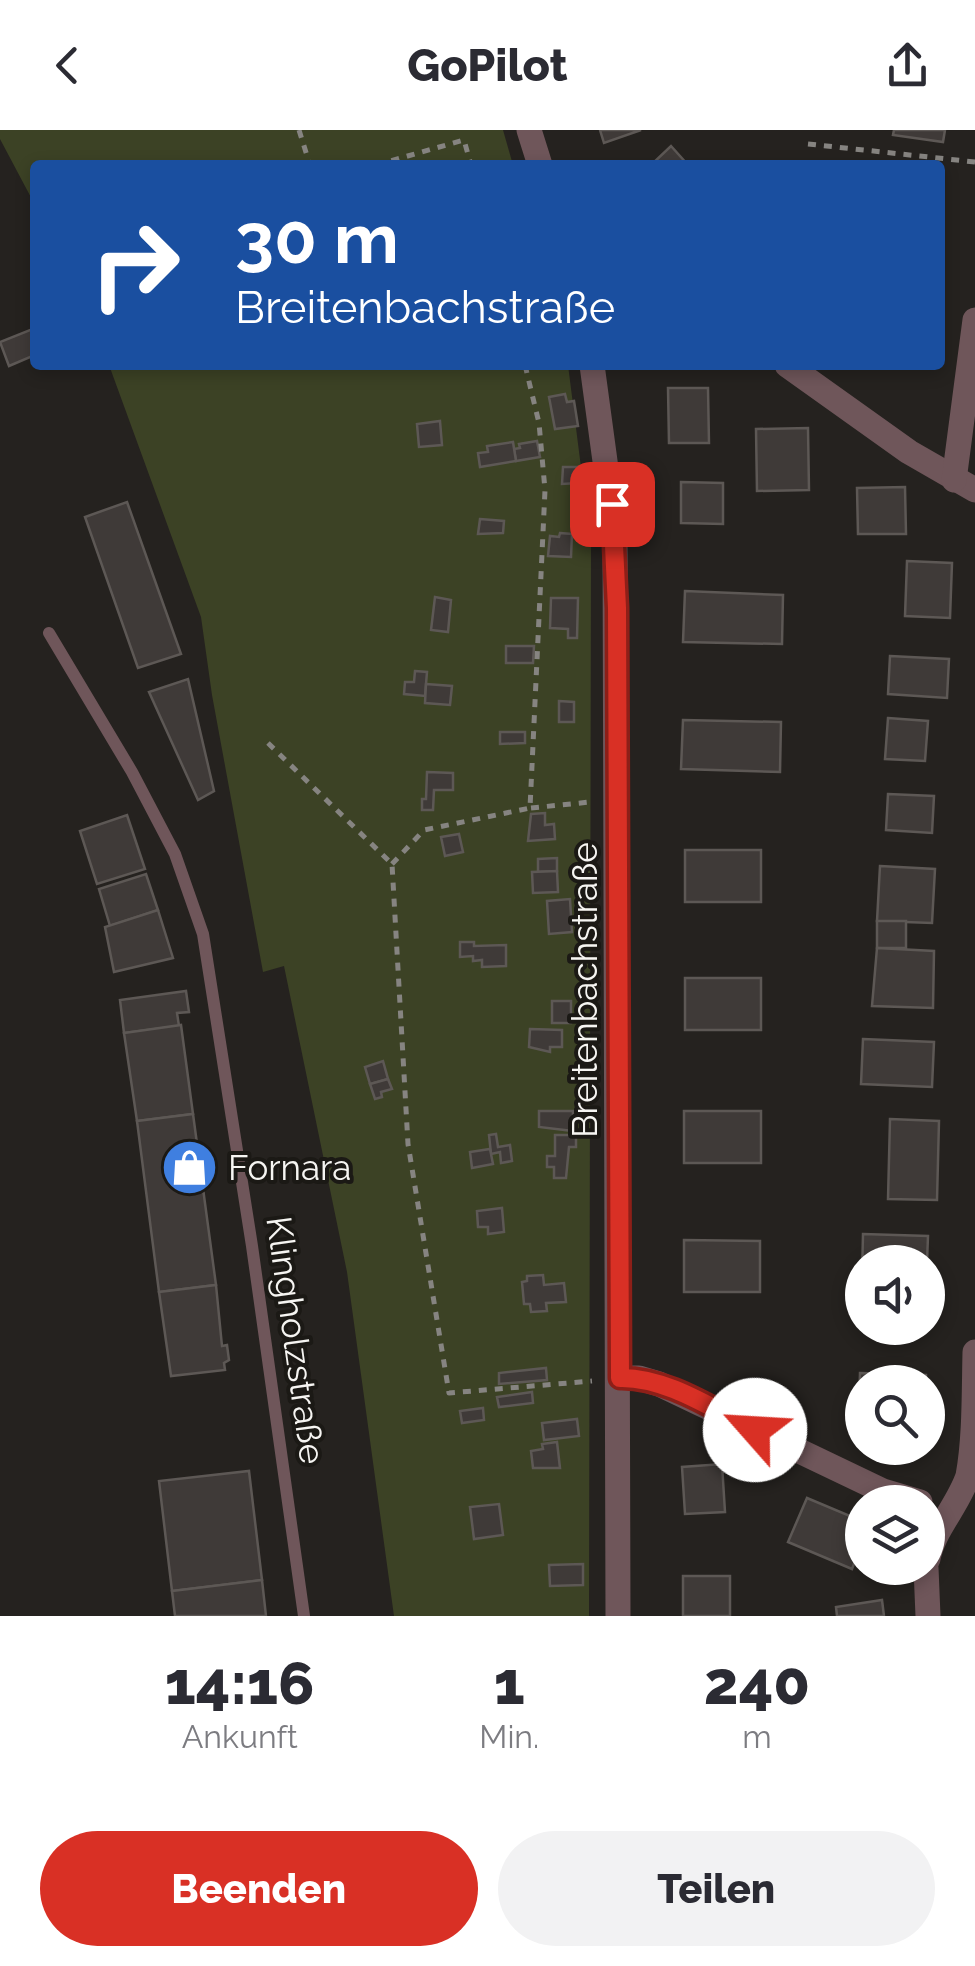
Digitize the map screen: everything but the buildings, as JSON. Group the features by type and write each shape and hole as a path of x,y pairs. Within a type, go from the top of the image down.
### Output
{"street":[{"path":"529,130 538,160"},
{"path":"964,485 975,320"},
{"name":"Breitenbachstraße","path":"593,370 616,535 618,1616"},
{"path":"795,370 964,485"},
{"path":"952,1512 972,1458 975,1352"},
{"path":"620,1378 659,1384 870,1485"},
{"path":"927,1585 928,1616"}],"lane":[{"name":"Klingholzstraße","path":"49,633 132,772 174,854 203,934 304,1616"}],"path":[{"path":"299,130 308,160"},
{"path":"394,160 464,140 470,160"},
{"path":"808,144 975,162"},
{"path":"526,370 538,423 545,490 530,808"},
{"path":"268,744 392,864 408,1144 449,1393 620,1378"},
{"path":"392,864 424,830 530,808 618,800"}],"green space":[{"path":"0,130 503,130 512,160 30,160 30,196 0,139"},
{"path":"111,370 569,370 591,546 589,1616 394,1616 347,1272 284,966 263,972 201,617"}],"place":[{"name":"Fornara","path":"189,1167"}],"route":[{"path":"612,504 617,608 620,1378 659,1384 755,1430"}]}
